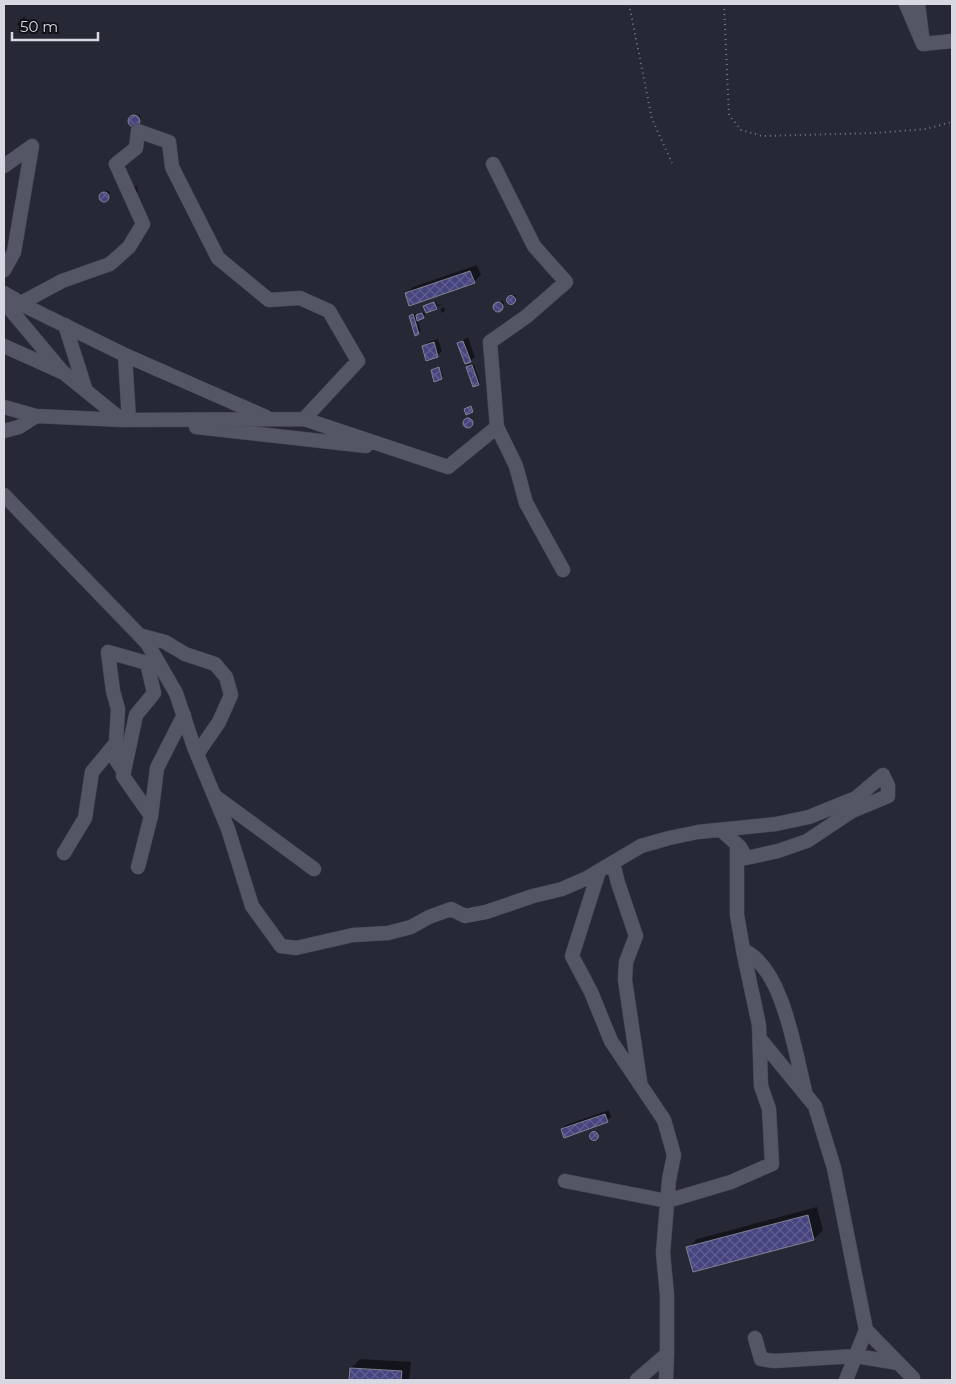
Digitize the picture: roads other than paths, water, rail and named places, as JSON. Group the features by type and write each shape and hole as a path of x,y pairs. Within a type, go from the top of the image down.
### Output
{"street":[{"path":"906,4 922,44"},
{"path":"918,4 922,44"},
{"path":"922,44 952,41"},
{"path":"4,300 21,303 62,281 110,264 128,247 143,224 116,164 136,148 138,131 169,142 172,167 218,258 269,300 300,298 329,311 358,361 305,418 30,420 4,431"},
{"path":"4,166 32,146 14,252 4,270"},
{"path":"493,164 534,246 566,282 528,316 490,342 497,427 516,466 526,503 563,570"},
{"path":"4,293 125,355 271,419"},
{"path":"4,300 64,373 117,416 131,420 396,449"},
{"path":"65,325 86,392"},
{"path":"4,346 64,373"},
{"path":"125,355 131,420"},
{"path":"228,400 305,418 448,467 497,427"},
{"path":"4,406 30,420"},
{"path":"4,440 30,420"},
{"path":"4,495 147,644 176,693 197,754 215,797 252,906 281,946 296,948 353,935 388,933 410,927 429,916 451,909 466,916 486,912 533,896 562,889 614,863 641,846 688,834 721,830 776,824 809,818 856,798 883,775 888,786 888,796 852,811 807,841 778,851 746,858 737,844 721,830"},
{"path":"139,635 165,642 185,654 215,664 226,677 231,695 219,722 197,754"},
{"path":"124,772 115,758 118,709 113,691 108,652 147,663 154,693 136,715 124,772 123,776 151,816"},
{"path":"138,867 151,816 157,768 184,715"},
{"path":"64,853 85,818 92,772 116,743"},
{"path":"215,797 314,869"},
{"path":"565,1181 668,1201 731,1182 772,1164 769,1110 761,1086 760,1024 737,915 737,844"},
{"path":"614,863 618,883 636,936 626,962 625,980 640,1085"},
{"path":"599,871 572,956 591,992 611,1041 664,1120 674,1155 663,1253 667,1295 666,1380"},
{"path":"743,950 753,954 766,968 787,1018 805,1094"},
{"path":"760,1039 815,1106 834,1168 866,1330 846,1380"},
{"path":"866,1330 913,1378"},
{"path":"755,1338 761,1358 774,1361 856,1356 898,1363"},
{"path":"637,1380 667,1354"}]}
